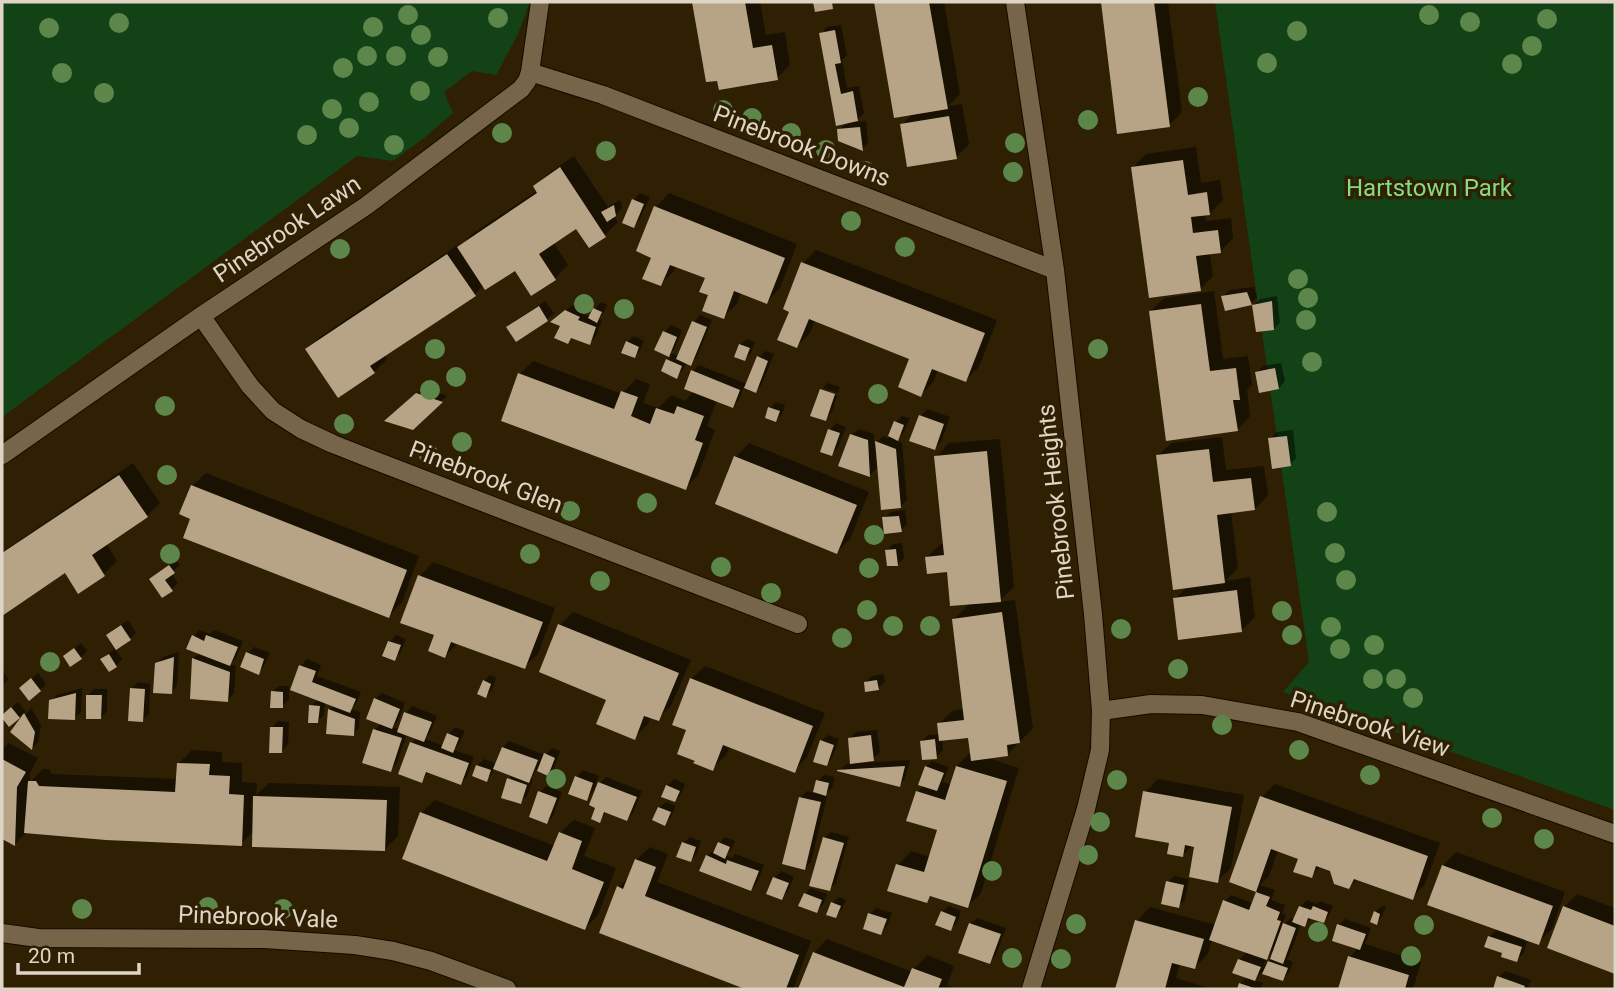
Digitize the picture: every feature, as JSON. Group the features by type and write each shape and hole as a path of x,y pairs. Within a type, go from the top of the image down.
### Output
{"street":[{"path":"530,72 540,2"},
{"name":"Pinebrook Heights","path":"1015,2 1055,270 1093,614 1101,711 1100,750 1031,989"},
{"name":"Pinebrook Downs","path":"530,72 603,96 1055,270"},
{"name":"Pinebrook Lawn","path":"2,455 201,316 366,206 521,89 530,72"},
{"name":"Pinebrook Glen","path":"201,316 250,386 269,407 301,429 371,459 798,624"},
{"name":"Pinebrook View","path":"1101,711 1151,704 1202,705 1298,722 1615,834"},
{"name":"Pinebrook Vale","path":"2,933 38,938 264,939 355,945 431,961 507,989"}],"green space":[{"path":"2,2 530,2 518,34 496,75 472,71 444,92 453,113 424,138 393,161 357,156 2,417"},
{"name":"Hartstown Park","path":"1215,2 1615,2 1615,810 1283,692 1309,662"}],"building":[{"path":"692,2 745,2 753,48 772,45 778,80 719,90 717,81 706,82"},
{"path":"813,2 832,2 833,9 815,12"},
{"path":"874,2 929,2 948,109 894,118"},
{"path":"1101,2 1154,2 1170,127 1117,134"},
{"path":"835,30 841,63 835,64 841,94 853,91 858,121 836,126 819,33"},
{"path":"949,116 957,159 907,167 900,124"},
{"path":"860,127 863,151 838,141 837,129"},
{"path":"1183,160 1188,195 1207,192 1210,215 1191,217 1193,233 1218,230 1221,253 1196,256 1201,291 1149,298 1131,167"},
{"path":"560,167 606,237 589,248 576,229 539,254 556,280 531,296 515,271 485,290 457,247 537,193 533,186"},
{"path":"632,199 644,204 634,228 622,223"},
{"path":"614,205 616,216 607,222 601,212"},
{"path":"654,206 785,258 767,304 734,291 724,319 702,311 708,295 699,292 705,278 670,265 661,286 642,279 651,258 636,251"},
{"path":"447,254 476,296 370,366 375,373 338,398 305,349"},
{"path":"801,262 985,333 966,382 932,369 921,397 898,387 909,359 809,319 797,348 777,340 789,312 783,309"},
{"path":"1247,292 1252,305 1225,311 1221,296"},
{"path":"1272,301 1274,330 1256,332 1252,305"},
{"path":"1201,304 1210,371 1236,368 1240,400 1233,400 1238,431 1166,441 1149,311"},
{"path":"539,306 548,321 516,342 506,327"},
{"path":"593,308 602,312 597,323 588,318"},
{"path":"565,310 580,317 578,320 596,327 590,345 571,338 568,344 554,338 560,326 550,322"},
{"path":"692,321 707,327 691,366 676,359"},
{"path":"663,331 677,337 669,357 654,350"},
{"path":"626,341 639,347 635,358 621,353"},
{"path":"739,344 750,348 745,361 734,357"},
{"path":"757,356 768,361 756,393 744,388"},
{"path":"666,359 682,366 677,379 661,371"},
{"path":"1275,368 1279,389 1259,393 1255,372"},
{"path":"691,370 740,390 733,408 684,389"},
{"path":"518,373 614,409 621,391 638,397 631,416 650,424 656,408 674,414 677,406 704,416 695,440 703,443 686,490 501,421"},
{"path":"820,389 835,394 826,421 810,416"},
{"path":"416,393 443,402 413,430 384,421"},
{"path":"768,407 780,411 776,422 765,418"},
{"path":"919,415 944,424 935,450 909,441"},
{"path":"894,421 904,425 898,441 888,436"},
{"path":"828,429 840,433 832,456 820,452"},
{"path":"850,434 868,440 870,477 838,466"},
{"path":"1287,436 1291,466 1272,469 1268,438"},
{"path":"875,441 896,449 901,508 881,510"},
{"path":"1209,449 1213,482 1251,478 1255,510 1217,515 1225,583 1173,590 1156,455"},
{"path":"987,451 1001,602 950,606 947,572 927,574 925,557 944,555 934,456"},
{"path":"734,456 857,505 837,554 715,504"},
{"path":"119,475 148,517 92,555 105,576 78,594 65,573 2,616 2,553"},
{"path":"191,485 407,570 389,618 183,538 190,519 179,514"},
{"path":"899,516 902,532 884,534 882,517"},
{"path":"896,549 898,566 887,566 885,550"},
{"path":"169,565 175,573 165,580 173,591 162,598 149,579"},
{"path":"418,575 543,622 525,669 451,642 445,658 428,651 434,635 400,623"},
{"path":"1237,590 1242,632 1178,640 1173,598"},
{"path":"1002,612 1020,743 1007,745 1008,756 971,761 968,738 939,741 937,723 964,720 952,619"},
{"path":"558,624 679,673 659,721 644,716 635,740 596,724 606,700 539,672"},
{"path":"121,625 131,640 116,650 106,635"},
{"path":"192,635 204,641 206,635 238,647 230,666 186,649"},
{"path":"388,641 401,645 395,661 382,656"},
{"path":"74,648 82,659 70,667 63,656"},
{"path":"246,652 264,659 259,675 240,667"},
{"path":"109,654 117,667 109,672 100,659"},
{"path":"174,657 172,694 153,693 155,663"},
{"path":"192,658 230,672 228,702 190,699"},
{"path":"299,665 316,671 312,682 356,699 350,713 290,690"},
{"path":"31,678 41,691 29,701 19,688"},
{"path":"690,678 813,726 795,773 723,745 713,771 677,754 686,730 672,725"},
{"path":"483,680 491,684 486,698 477,694"},
{"path":"877,680 879,690 865,692 864,682"},
{"path":"130,688 145,689 143,722 128,721"},
{"path":"271,691 283,692 283,708 270,708"},
{"path":"76,693 75,720 48,719 49,700"},
{"path":"86,695 102,695 101,719 86,719"},
{"path":"374,698 400,709 392,729 366,719"},
{"path":"309,705 320,706 318,723 308,723"},
{"path":"11,707 20,718 9,727 2,715"},
{"path":"328,709 355,719 354,736 326,734"},
{"path":"404,712 432,722 424,742 397,732"},
{"path":"24,713 35,732 32,750 10,732"},
{"path":"270,727 283,727 282,753 269,753"},
{"path":"373,729 402,738 391,772 362,763"},
{"path":"447,733 459,738 453,753 441,748"},
{"path":"871,735 874,761 850,764 848,738"},
{"path":"935,739 937,759 922,760 920,741"},
{"path":"820,740 834,745 827,766 813,762"},
{"path":"410,742 469,763 461,785 426,772 422,783 398,774"},
{"path":"502,747 538,760 529,783 493,769"},
{"path":"544,753 555,758 548,776 537,771"},
{"path":"2,759 26,772 17,787 15,846 2,839"},
{"path":"177,763 210,764 209,775 230,776 229,794 244,795 242,846 106,840 24,833 28,781 36,781 39,786 175,792"},
{"path":"476,765 491,770 487,782 472,776"},
{"path":"905,766 900,787 837,771 837,770"},
{"path":"925,766 944,773 937,791 918,785"},
{"path":"956,766 1007,781 968,908 930,896 927,903 887,891 896,864 924,872 937,830 906,821 916,791 945,800"},
{"path":"575,776 593,783 587,801 568,794"},
{"path":"507,778 527,785 521,804 501,798"},
{"path":"816,780 829,783 826,796 813,792"},
{"path":"598,782 637,797 627,821 604,812 600,823 591,819 595,808 589,805"},
{"path":"666,785 680,791 675,802 661,797"},
{"path":"538,791 557,798 547,824 529,817"},
{"path":"1143,791 1232,807 1218,883 1189,877 1194,847 1185,845 1183,857 1167,854 1169,843 1135,837"},
{"path":"253,796 387,800 385,851 252,847"},
{"path":"1260,796 1428,856 1413,900 1354,879 1349,889 1334,884 1330,871 1316,866 1312,878 1293,872 1298,859 1271,849 1256,892 1229,882"},
{"path":"799,797 821,802 805,870 782,864"},
{"path":"658,807 671,812 665,826 652,820"},
{"path":"420,812 547,861 559,832 582,841 572,869 604,882 585,930 402,859"},
{"path":"823,837 844,843 830,891 809,886"},
{"path":"682,842 696,847 691,862 676,857"},
{"path":"718,842 730,847 725,859 713,853"},
{"path":"706,855 726,864 727,860 759,871 751,891 699,871"},
{"path":"635,859 656,867 645,896 799,955 786,989 745,989 599,933 617,886 623,889"},
{"path":"1442,865 1553,906 1539,945 1427,905"},
{"path":"773,877 789,883 782,900 766,894"},
{"path":"1166,881 1184,885 1179,908 1161,904"},
{"path":"1256,892 1270,897 1266,906 1280,912 1277,920 1281,921 1267,960 1209,940 1223,900 1249,910"},
{"path":"804,893 822,900 817,913 798,906"},
{"path":"831,902 841,906 836,918 826,915"},
{"path":"1299,906 1311,910 1313,906 1328,912 1324,923 1308,918 1305,927 1292,922"},
{"path":"1563,906 1615,926 1615,974 1547,948"},
{"path":"941,911 956,917 951,931 935,925"},
{"path":"1374,911 1380,914 1377,925 1370,922"},
{"path":"868,913 887,919 881,935 863,929"},
{"path":"1135,920 1204,939 1195,969 1172,963 1165,989 1115,989"},
{"path":"969,923 1001,934 990,964 958,953"},
{"path":"1283,923 1296,928 1283,964 1270,959"},
{"path":"1337,924 1366,934 1360,950 1332,941"},
{"path":"1488,936 1522,947 1517,962 1484,947"},
{"path":"813,952 904,987 912,968 942,979 938,989 798,989"},
{"path":"1348,956 1409,975 1405,989 1338,989"},
{"path":"1238,959 1261,967 1255,981 1232,973"},
{"path":"1268,961 1288,968 1283,981 1262,974"},
{"path":"1497,976 1525,986 1524,989 1493,989"},
{"path":"1239,983 1257,989 1237,989"}]}
